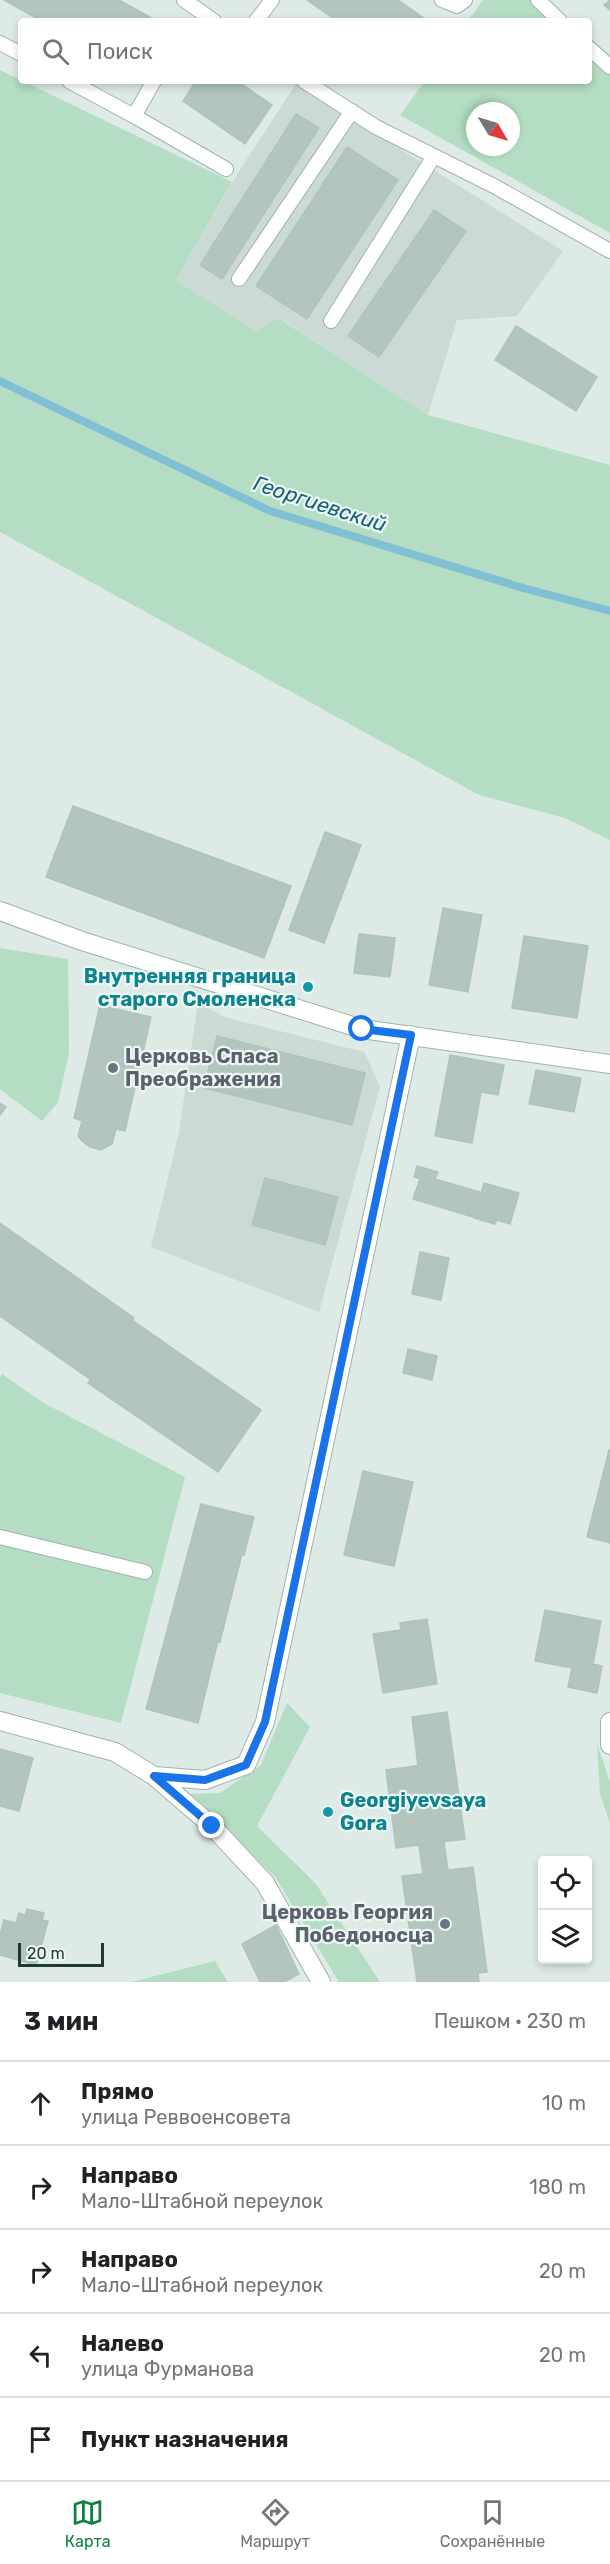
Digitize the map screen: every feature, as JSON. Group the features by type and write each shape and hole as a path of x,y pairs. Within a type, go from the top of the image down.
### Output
{"street":[{"path":"0,910 82,941 362,1029 610,1064"},
{"path":"154,1776 205,1780 246,1765 265,1722 411,1035"},
{"path":"0,1721 115,1752 154,1776 212,1826 265,1883 321,1982"},
{"path":"610,1722 610,1745"}],"lane":[{"path":"258,18 272,0"},
{"path":"442,0 457,6 465,0"},
{"path":"538,0 557,18"},
{"path":"190,4 210,18"},
{"path":"0,43 18,52"},
{"path":"592,51 610,67"},
{"path":"75,84 226,169"},
{"path":"134,116 152,84"},
{"path":"309,84 352,111 610,251"},
{"path":"239,279 352,111"},
{"path":"331,321 434,156"},
{"path":"0,1537 145,1572"}],"shaded area":[{"path":"296,84 563,251 517,316 457,320 428,415 279,318 255,331 176,280 241,168"},
{"path":"198,1002 224,1017 364,1052 380,1086 319,1312 151,1247 179,1132"}],"green space":[{"path":"483,0 543,0 565,18 470,18"},
{"path":"592,40 610,55 610,233 473,156 520,156 520,102 466,102 466,152 400,115 423,84 592,84"},
{"path":"0,70 18,79 18,84 29,84 232,182 176,280 255,331 278,318 428,415 610,465 610,840 565,818 479,795 0,532"},
{"path":"0,948 68,959 69,1053 58,1102 42,1121 0,1089"},
{"path":"2,1374 42,1402 185,1477 121,1723 0,1693 0,1378"},
{"path":"287,1703 310,1727 257,1826 316,1884 380,1982 339,1982 276,1878 189,1794 220,1793 261,1765"},
{"path":"597,1744 610,1782 610,1823 600,1794"},
{"path":"215,1961 228,1982 131,1982"}],"building":[{"path":"4,0 119,0 152,18 36,18"},
{"path":"307,0 398,0 424,18 333,18"},
{"path":"610,0 610,10 604,5"},
{"path":"194,84 241,84 272,105 245,144 183,101"},
{"path":"296,114 319,128 222,279 200,265"},
{"path":"347,147 398,180 307,319 256,286"},
{"path":"434,210 466,231 379,357 348,336"},
{"path":"516,326 597,377 576,411 495,360"},
{"path":"73,806 291,886 264,958 46,877"},
{"path":"325,832 361,845 324,943 289,930"},
{"path":"443,908 482,915 468,992 429,985"},
{"path":"359,934 395,938 390,977 354,973"},
{"path":"524,936 588,946 577,1018 512,1008"},
{"name":"Церковь Спаса Преображения","path":"100,1005 151,1017 125,1131 116,1129 112,1144 101,1150 90,1147 82,1141 78,1136 82,1121 74,1118"},
{"path":"217,1036 365,1073 352,1125 204,1088"},
{"path":"450,1055 504,1065 498,1095 481,1092 472,1143 435,1136"},
{"path":"536,1070 581,1078 574,1112 529,1104"},
{"path":"0,1103 6,1107 0,1115"},
{"path":"417,1166 438,1172 435,1179 480,1192 473,1217 413,1199 420,1179 414,1177"},
{"path":"265,1178 338,1197 325,1245 252,1225"},
{"path":"484,1183 519,1193 510,1224 497,1220 495,1224 474,1218"},
{"path":"0,1223 134,1318 91,1380 0,1316"},
{"path":"420,1252 449,1258 441,1300 412,1294"},
{"path":"132,1320 261,1410 218,1472 88,1383"},
{"path":"408,1349 437,1356 432,1380 403,1373"},
{"path":"610,1450 610,1543 587,1537"},
{"path":"363,1471 413,1482 394,1566 344,1555"},
{"path":"201,1504 254,1517 244,1555 242,1554 220,1642 218,1641 198,1723 146,1709"},
{"path":"545,1610 601,1621 593,1664 602,1666 597,1693 568,1687 572,1668 535,1661"},
{"path":"427,1619 437,1684 383,1693 373,1634 401,1630 400,1623"},
{"path":"447,1712 454,1761 418,1766 412,1717"},
{"path":"0,1749 33,1758 19,1811 0,1806"},
{"path":"454,1761 465,1839 396,1848 386,1770"},
{"name":"Церковь Георгия Победоносца","path":"444,1842 448,1870 473,1867 487,1972 478,1973 479,1982 417,1982 402,1876 423,1874 419,1845"},
{"path":"27,1909 44,1913 42,1920 48,1921 36,1965 0,1955 0,1935 4,1920 16,1923 19,1913 25,1915"},
{"path":"276,1925 299,1974 284,1982 260,1982 242,1944"}],"waterway":[{"name":"Георгиевский","path":"0,381 270,511 523,588 610,611"}],"place":[{"name":"Внутренняя граница старого Смоленска","path":"308,987"},
{"name":"Церковь Спаса Преображения","path":"113,1068"},
{"name":"Georgiyevsaya Gora","path":"328,1812"},
{"name":"Церковь Георгия Победоносца","path":"445,1924"}],"route":[{"path":"212,1826 154,1776 205,1780 246,1765 265,1722 411,1035 362,1029"}]}
